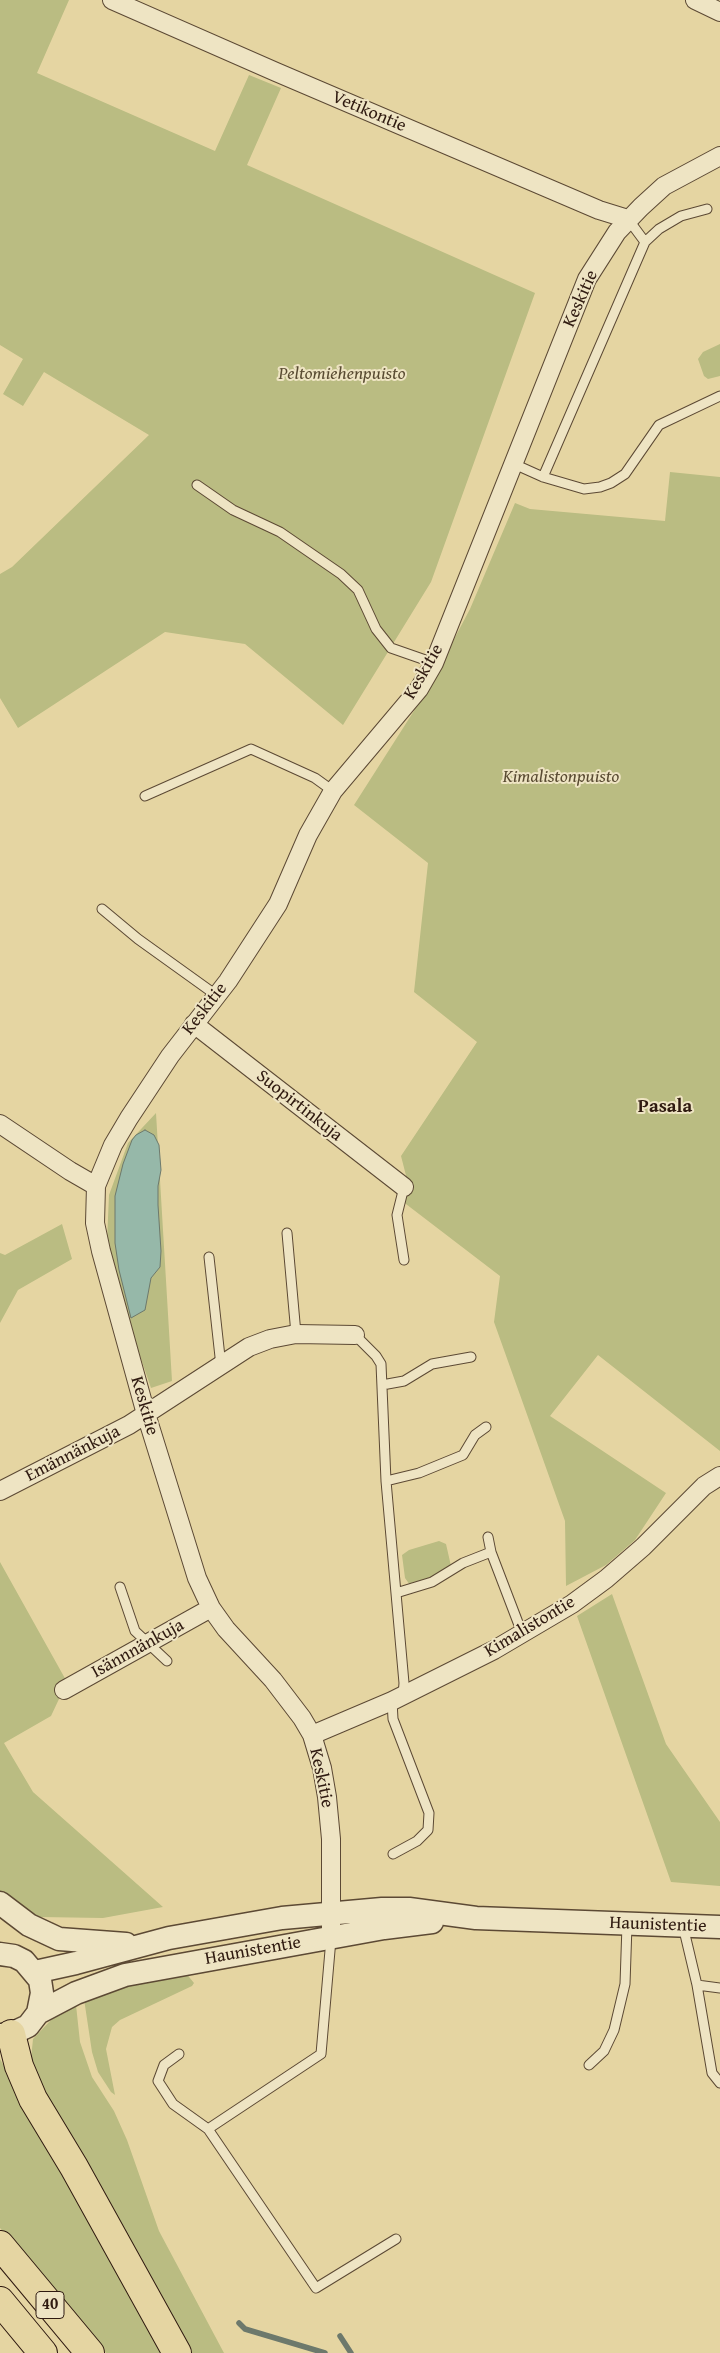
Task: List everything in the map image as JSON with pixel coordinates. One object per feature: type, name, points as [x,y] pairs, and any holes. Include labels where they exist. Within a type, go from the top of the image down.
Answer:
[{"type":"highway","points":[[6,2034],[33,2099],[74,2168],[177,2353]]},
{"type":"highway","name":"40","points":[[0,2245],[90,2353]]},
{"type":"highway","name":"40","points":[[0,2302],[43,2353]]},
{"type":"street","name":"Vetikontie","points":[[112,0],[590,206],[628,219]]},
{"type":"street","points":[[695,0],[720,12]]},
{"type":"street","name":"Keskitie","points":[[331,1938],[331,1839],[328,1797],[312,1735],[302,1718],[273,1680],[226,1629],[211,1608],[197,1578],[146,1414],[101,1251],[95,1223],[96,1186],[113,1145],[129,1118],[194,1024],[228,981],[278,904],[308,835],[332,791],[419,689],[434,662],[587,279],[628,219],[664,186],[720,156]]},
{"type":"street","name":"Suopirtinkuja","points":[[194,1024],[404,1187]]},
{"type":"street","points":[[0,1124],[70,1171],[96,1186]]},
{"type":"street","name":"Emännänkuja","points":[[0,1491],[146,1414],[249,1347],[270,1339],[296,1334],[355,1335]]},
{"type":"street","name":"Kimalistontie","points":[[312,1735],[397,1699],[522,1634],[572,1604],[606,1579],[642,1547],[704,1486],[720,1476]]},
{"type":"street","name":"Isännnänkuja","points":[[64,1690],[211,1608]]},
{"type":"street","points":[[0,1903],[44,1934],[60,1939],[142,1945]]},
{"type":"street","name":"Haunistentie","points":[[35,1972],[76,1964],[142,1945],[282,1918],[382,1909],[409,1910],[476,1918],[720,1928]]},
{"type":"street","name":"Haunistentie","points":[[6,2034],[28,2026],[38,2013],[76,1993],[125,1975],[412,1924],[476,1918]]},
{"type":"street","points":[[0,1954],[14,1956],[24,1961],[35,1972],[40,1980],[42,1993],[38,2013]]},
{"type":"lane","points":[[543,477],[645,242],[659,229],[681,216],[706,209]]},
{"type":"lane","points":[[628,219],[645,242]]},
{"type":"lane","points":[[514,464],[543,477],[584,489],[611,483],[625,474],[659,425],[720,396]]},
{"type":"lane","points":[[197,485],[233,510],[280,532],[341,574],[358,590],[376,628],[391,648],[434,662]]},
{"type":"lane","points":[[144,796],[251,749],[314,778],[332,791]]},
{"type":"lane","points":[[102,909],[138,939],[216,995]]},
{"type":"lane","points":[[404,1187],[397,1215],[404,1260]]},
{"type":"lane","points":[[287,1232],[296,1334]]},
{"type":"lane","points":[[209,1257],[221,1366]]},
{"type":"lane","points":[[355,1335],[376,1356],[381,1364],[386,1481],[404,1683],[397,1699],[392,1719],[430,1813],[428,1830],[417,1841],[393,1854]]},
{"type":"lane","points":[[382,1385],[404,1381],[432,1364],[471,1358]]},
{"type":"lane","points":[[386,1481],[419,1473],[463,1455],[475,1435],[486,1427]]},
{"type":"lane","points":[[488,1537],[491,1552],[522,1634]]},
{"type":"lane","points":[[396,1593],[437,1580],[463,1563],[491,1552]]},
{"type":"lane","points":[[120,1587],[135,1631],[167,1661]]},
{"type":"lane","points":[[589,2065],[604,2051],[614,2030],[625,1984],[627,1924]]},
{"type":"lane","points":[[683,1926],[697,1985],[712,2073],[720,2083]]},
{"type":"lane","points":[[208,2129],[321,2054],[331,1938]]},
{"type":"lane","points":[[697,1985],[720,1988]]},
{"type":"lane","points":[[179,2054],[164,2065],[158,2081],[173,2104],[208,2129],[316,2288],[396,2239]]},
{"type":"green space","name":"Peltomiehenpuisto","points":[[0,0],[69,0],[37,73],[215,151],[249,75],[281,88],[247,165],[535,293],[431,582],[343,725],[245,644],[165,632],[18,728],[0,698],[0,574],[12,567],[149,435],[44,372],[23,406],[3,394],[23,359],[0,345]]},
{"type":"green space","points":[[720,344],[720,376],[708,379],[704,376],[698,359],[703,352]]},
{"type":"green space","name":"Kimalistonpuisto","points":[[670,472],[720,477],[720,1451],[598,1355],[550,1416],[666,1493],[635,1540],[606,1565],[566,1586],[565,1521],[494,1322],[500,1276],[402,1201],[410,1191],[401,1156],[477,1042],[414,992],[428,863],[354,805],[426,692],[470,609],[515,503],[530,509],[665,521]]},
{"type":"green space","points":[[156,1113],[172,1381],[151,1388],[128,1321],[107,1241],[109,1195],[128,1143]]},
{"type":"green space","points":[[62,1224],[72,1259],[18,1290],[0,1323],[0,1253],[5,1255]]},
{"type":"green space","points":[[439,1541],[446,1544],[451,1566],[437,1577],[410,1585],[405,1578],[402,1555],[409,1550]]},
{"type":"green space","points":[[0,1562],[67,1682],[51,1716],[4,1743],[33,1792],[163,1907],[103,1918],[39,1917],[19,1909],[0,1894]]},
{"type":"green space","points":[[612,1594],[666,1744],[720,1822],[720,1886],[671,1882],[577,1616]]},
{"type":"green space","points":[[185,1972],[194,1983],[192,1986],[120,2020],[112,2027],[106,2049],[115,2095],[98,2072],[92,2052],[84,1999],[102,1988]]},
{"type":"green space","points":[[76,2005],[80,2042],[92,2077],[114,2111],[127,2140],[159,2231],[224,2353],[189,2353],[38,2084],[31,2059],[33,2039],[51,2020]]},
{"type":"green space","points":[[0,2059],[164,2353],[106,2353],[0,2228]]},
{"type":"shaded area","points":[[145,1130],[154,1135],[159,1145],[161,1170],[158,1186],[160,1267],[151,1278],[145,1310],[131,1318],[119,1270],[115,1243],[115,1196],[123,1164],[132,1140],[136,1135]]},
{"type":"waterway","points":[[239,2323],[245,2329],[325,2353]]},
{"type":"waterway","points":[[340,2336],[351,2353]]},
{"type":"district","name":"Pasala","points":[[665,1107]]}]
